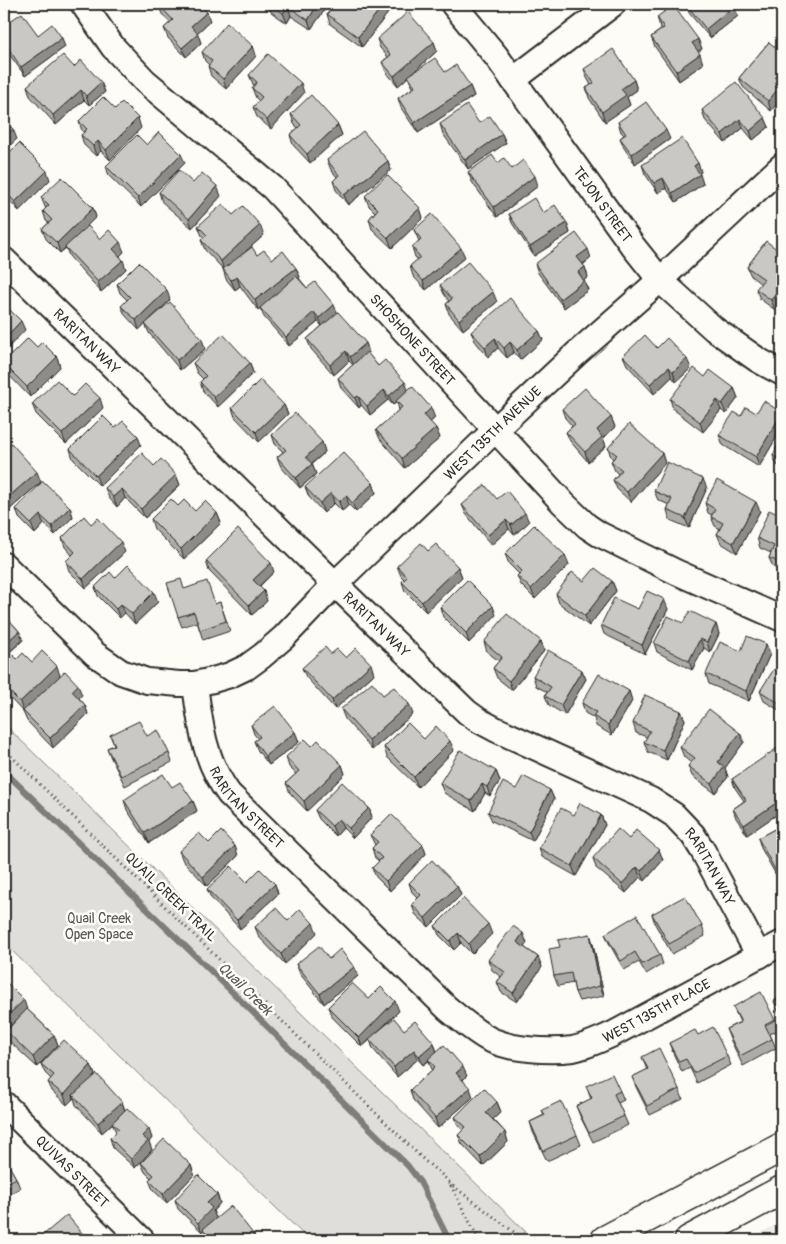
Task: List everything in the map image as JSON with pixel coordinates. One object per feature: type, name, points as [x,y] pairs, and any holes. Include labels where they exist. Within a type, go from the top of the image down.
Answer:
[{"type":"main road","points":[[605,1240],[782,1147]]},
{"type":"main road","points":[[689,1240],[782,1190]]},
{"type":"street","name":"SHOSHONE STREET","points":[[83,4],[113,47],[127,63],[273,188],[563,503],[587,526],[599,534],[676,572],[782,619]]},
{"type":"street","name":"TEJON STREET","points":[[453,4],[496,56],[632,245],[660,280],[714,329],[758,360],[782,373]]},
{"type":"street","points":[[513,80],[613,4]]},
{"type":"street","name":"WEST 135TH AVENUE","points":[[195,684],[230,675],[247,667],[284,637],[335,584],[496,429],[782,166]]},
{"type":"street","name":"RARITAN WAY","points":[[4,260],[467,712],[495,729],[650,800],[674,815],[703,851],[758,956]]},
{"type":"street","points":[[4,565],[95,654],[122,672],[147,681],[195,684]]},
{"type":"street","name":"RARITAN STREET","points":[[195,684],[200,725],[211,762],[229,794],[447,1008],[488,1039],[503,1045],[523,1049]]},
{"type":"street","name":"WEST 135TH PLACE","points":[[523,1049],[558,1050],[592,1044],[782,943]]},
{"type":"street","name":"QUIVAS STREET","points":[[4,1104],[142,1240]]},
{"type":"path","name":"QUAIL CREEK TRAIL","points":[[4,749],[424,1161],[449,1182],[479,1240]]},
{"type":"path","points":[[449,1182],[522,1238]]},
{"type":"shaded area","points":[[782,1221],[782,1240],[748,1240]]},
{"type":"green space","name":"Quail Creek Open Space","points":[[4,724],[526,1232],[511,1240],[309,1240],[4,943]]},
{"type":"building","points":[[158,4],[200,4],[207,12],[191,26],[198,34],[182,48],[164,28],[173,20]]},
{"type":"building","points":[[270,4],[318,4],[308,20],[288,6],[283,13]]},
{"type":"building","points":[[335,4],[384,4],[358,37],[327,14]]},
{"type":"building","points":[[686,4],[732,4],[734,6],[706,29]]},
{"type":"building","points":[[673,5],[698,39],[692,43],[700,54],[676,71],[651,37],[664,28],[657,17]]},
{"type":"building","points":[[408,12],[434,42],[394,76],[382,62],[391,55],[377,39]]},
{"type":"building","points":[[22,13],[38,35],[52,24],[62,38],[21,67],[4,42],[4,25]]},
{"type":"building","points":[[227,23],[253,46],[223,79],[208,66],[212,61],[202,52]]},
{"type":"building","points":[[769,42],[782,53],[782,84],[768,101],[739,78]]},
{"type":"building","points":[[613,49],[634,80],[621,89],[626,95],[602,112],[586,88],[594,83],[584,69]]},
{"type":"building","points":[[268,54],[301,83],[267,120],[253,107],[262,97],[252,88],[257,82],[249,75]]},
{"type":"building","points":[[63,55],[74,67],[81,60],[101,82],[86,96],[81,90],[53,115],[27,86]]},
{"type":"building","points":[[435,58],[445,72],[456,65],[470,86],[414,123],[398,98],[415,87],[408,76]]},
{"type":"building","points":[[736,82],[765,118],[750,131],[740,119],[722,134],[702,110]]},
{"type":"building","points":[[311,95],[338,125],[307,154],[290,135],[301,125],[291,114]]},
{"type":"building","points":[[103,97],[115,109],[122,102],[138,118],[106,150],[98,141],[93,146],[81,135],[87,129],[79,121]]},
{"type":"building","points":[[646,102],[666,130],[632,154],[620,138],[626,134],[618,122]]},
{"type":"building","points":[[467,105],[479,123],[490,116],[502,134],[465,160],[440,124]]},
{"type":"building","points":[[4,120],[13,129],[4,138]]},
{"type":"building","points":[[363,131],[388,161],[344,195],[333,181],[339,175],[327,160]]},
{"type":"building","points":[[159,132],[181,154],[138,198],[106,166],[137,135],[147,145]]},
{"type":"building","points":[[682,138],[698,163],[694,166],[700,174],[672,193],[663,178],[654,183],[642,165]]},
{"type":"building","points":[[19,143],[47,171],[15,202],[4,190],[4,185],[10,179],[4,172],[4,158]]},
{"type":"building","points":[[492,155],[498,163],[504,158],[512,169],[523,160],[535,176],[494,207],[468,172]]},
{"type":"building","points":[[179,170],[193,183],[202,173],[217,186],[189,219],[159,192]]},
{"type":"building","points":[[387,175],[420,208],[388,238],[369,219],[378,209],[365,196]]},
{"type":"building","points":[[62,177],[93,208],[57,243],[42,229],[52,220],[43,211],[49,205],[41,197]]},
{"type":"building","points":[[534,198],[543,213],[555,205],[567,223],[530,247],[509,214]]},
{"type":"building","points":[[223,204],[233,215],[243,206],[260,225],[221,261],[201,240],[207,235],[198,226]]},
{"type":"building","points":[[432,214],[461,248],[423,281],[410,266],[420,257],[412,247],[421,239],[414,230]]},
{"type":"building","points":[[88,226],[100,239],[109,230],[120,242],[113,249],[123,260],[98,282],[65,247]]},
{"type":"building","points":[[576,233],[588,249],[577,257],[585,267],[578,272],[584,281],[560,299],[535,264]]},
{"type":"building","points":[[766,241],[782,253],[782,286],[771,300],[756,289],[764,279],[747,267]]},
{"type":"building","points":[[252,247],[257,255],[264,250],[272,259],[283,251],[296,268],[255,300],[237,277],[231,280],[223,269]]},
{"type":"building","points":[[139,262],[167,290],[136,320],[121,306],[130,297],[117,284]]},
{"type":"building","points":[[468,262],[493,292],[459,320],[446,304],[452,299],[440,285]]},
{"type":"building","points":[[296,276],[307,288],[315,282],[334,305],[319,318],[314,312],[286,337],[260,308]]},
{"type":"building","points":[[510,298],[539,331],[517,350],[510,342],[504,348],[495,338],[485,347],[471,332]]},
{"type":"building","points":[[170,302],[202,339],[177,360],[145,324]]},
{"type":"building","points":[[7,307],[21,321],[4,339],[4,310]]},
{"type":"building","points":[[338,312],[366,343],[350,357],[346,351],[330,365],[307,339]]},
{"type":"building","points":[[223,334],[250,363],[214,397],[200,382],[206,376],[193,363]]},
{"type":"building","points":[[645,335],[657,348],[667,338],[687,359],[673,372],[669,367],[650,384],[623,356]]},
{"type":"building","points":[[28,338],[37,347],[42,342],[57,357],[27,387],[4,362]]},
{"type":"building","points":[[367,352],[378,366],[385,360],[405,382],[389,396],[384,390],[367,406],[358,396],[355,398],[338,378]]},
{"type":"building","points":[[694,368],[705,377],[710,370],[734,388],[722,404],[717,400],[700,422],[670,399]]},
{"type":"building","points":[[57,380],[73,396],[85,384],[100,398],[62,434],[32,404]]},
{"type":"building","points":[[260,380],[284,405],[256,432],[232,408]]},
{"type":"building","points":[[412,386],[431,408],[424,415],[436,428],[402,458],[376,430],[402,407],[396,401]]},
{"type":"building","points":[[585,388],[611,417],[597,430],[602,437],[585,452],[566,432],[575,424],[562,409]]},
{"type":"building","points":[[764,401],[782,413],[756,457],[719,435],[734,412],[741,416],[746,407],[756,413]]},
{"type":"building","points":[[295,413],[322,442],[306,457],[312,464],[296,478],[277,457],[286,450],[272,435]]},
{"type":"building","points":[[103,416],[115,428],[123,421],[138,436],[96,476],[70,449]]},
{"type":"building","points":[[629,424],[662,453],[627,492],[613,480],[622,470],[611,461],[617,455],[608,448]]},
{"type":"building","points":[[782,435],[782,460],[773,456]]},
{"type":"building","points":[[11,443],[37,472],[4,501],[4,449]]},
{"type":"building","points":[[343,452],[373,483],[352,503],[346,495],[339,502],[331,493],[320,503],[305,487]]},
{"type":"building","points":[[142,453],[154,466],[161,459],[176,475],[141,509],[122,489],[113,497],[105,488]]},
{"type":"building","points":[[667,462],[703,479],[685,518],[667,510],[672,499],[654,491]]},
{"type":"building","points":[[717,480],[756,502],[733,543],[717,534],[723,523],[711,517],[715,509],[705,503]]},
{"type":"building","points":[[43,481],[70,507],[52,526],[40,515],[31,524],[16,509]]},
{"type":"building","points":[[485,485],[497,499],[507,491],[525,513],[511,525],[506,520],[488,535],[462,505]]},
{"type":"building","points":[[171,499],[178,506],[184,500],[195,511],[205,501],[217,513],[181,549],[151,519]]},
{"type":"building","points":[[769,510],[782,516],[782,563],[769,558],[774,546],[757,538]]},
{"type":"building","points":[[84,516],[91,524],[98,518],[121,542],[83,579],[66,561],[75,552],[62,538]]},
{"type":"building","points":[[534,525],[565,555],[531,589],[517,576],[522,571],[505,554]]},
{"type":"building","points":[[238,529],[271,563],[253,580],[264,591],[249,605],[206,561]]},
{"type":"building","points":[[421,543],[428,551],[436,544],[458,567],[422,602],[402,582],[407,577],[397,566]]},
{"type":"building","points":[[128,565],[154,592],[132,614],[121,604],[116,609],[95,587],[110,572],[115,578]]},
{"type":"building","points":[[595,568],[612,581],[585,616],[556,594],[572,572],[584,581]]},
{"type":"building","points":[[181,579],[184,589],[207,581],[215,604],[220,602],[226,621],[200,630],[194,612],[178,617],[167,583]]},
{"type":"building","points":[[467,580],[493,606],[466,633],[440,607]]},
{"type":"building","points":[[647,591],[664,599],[642,645],[601,625],[614,598],[638,609]]},
{"type":"building","points":[[690,611],[716,624],[707,642],[700,639],[689,661],[654,643],[668,616],[683,623]]},
{"type":"building","points":[[4,614],[19,631],[5,644],[4,642]]},
{"type":"building","points":[[507,614],[541,641],[509,681],[493,668],[502,657],[484,642]]},
{"type":"building","points":[[747,636],[766,644],[746,691],[706,674],[720,642],[741,651]]},
{"type":"building","points":[[325,647],[331,654],[337,649],[346,658],[356,648],[371,664],[332,700],[302,668]]},
{"type":"building","points":[[548,650],[582,670],[561,705],[545,696],[551,687],[533,676]]},
{"type":"building","points":[[42,651],[57,666],[20,702],[4,686],[4,657],[10,652],[17,659],[23,653],[32,662]]},
{"type":"building","points":[[774,669],[782,674],[782,705],[760,691]]},
{"type":"building","points":[[65,671],[78,685],[72,691],[85,705],[50,738],[23,711]]},
{"type":"building","points":[[599,674],[629,691],[608,725],[593,716],[596,712],[582,703]]},
{"type":"building","points":[[372,682],[383,695],[394,687],[409,704],[369,740],[341,709]]},
{"type":"building","points":[[645,695],[681,711],[663,750],[644,742],[650,731],[633,723]]},
{"type":"building","points":[[275,706],[295,732],[265,756],[254,741],[260,737],[251,725]]},
{"type":"building","points":[[709,709],[740,733],[718,762],[724,767],[712,784],[688,766],[695,758],[680,747]]},
{"type":"building","points":[[139,721],[147,736],[158,730],[169,753],[121,776],[107,748],[115,745],[110,735]]},
{"type":"building","points":[[408,723],[424,739],[436,726],[450,741],[414,777],[384,747]]},
{"type":"building","points":[[305,739],[312,746],[318,740],[342,765],[304,801],[286,783],[299,771],[286,757]]},
{"type":"building","points":[[779,747],[782,753],[782,762],[778,765],[782,772],[782,799],[744,825],[733,809],[746,800],[732,779]]},
{"type":"building","points":[[460,750],[496,771],[487,787],[482,784],[471,801],[440,783]]},
{"type":"building","points":[[163,774],[172,787],[180,782],[193,801],[145,833],[124,800]]},
{"type":"building","points":[[523,776],[550,790],[529,832],[488,812],[503,782],[516,789]]},
{"type":"building","points":[[342,782],[369,808],[349,828],[339,819],[332,826],[315,810]]},
{"type":"building","points":[[580,803],[601,815],[572,866],[539,848],[561,808],[574,815]]},
{"type":"building","points":[[391,814],[423,845],[386,881],[372,868],[382,858],[372,848],[378,842],[370,835]]},
{"type":"building","points":[[782,825],[782,878],[780,879],[758,838]]},
{"type":"building","points":[[618,829],[629,839],[636,830],[659,850],[641,871],[637,867],[622,884],[593,858]]},
{"type":"building","points":[[221,831],[235,846],[203,877],[179,851],[199,833],[209,843]]},
{"type":"building","points":[[432,860],[457,886],[425,918],[412,904],[421,895],[409,883]]},
{"type":"building","points":[[231,866],[247,882],[260,869],[275,884],[237,920],[207,889]]},
{"type":"building","points":[[685,896],[702,926],[669,944],[652,914]]},
{"type":"building","points":[[463,898],[488,924],[469,944],[458,933],[450,941],[435,926]]},
{"type":"building","points":[[276,908],[288,921],[300,909],[313,923],[281,954],[255,927]]},
{"type":"building","points":[[637,915],[660,955],[642,964],[635,952],[621,961],[605,934]]},
{"type":"building","points":[[513,926],[523,933],[517,942],[538,957],[513,993],[497,982],[505,972],[488,960]]},
{"type":"building","points":[[590,934],[600,986],[575,992],[571,973],[554,976],[549,949],[560,947],[558,940]]},
{"type":"building","points":[[319,946],[329,959],[340,949],[354,967],[320,994],[296,964]]},
{"type":"building","points":[[4,980],[24,1000],[4,1019]]},
{"type":"building","points":[[352,983],[369,999],[381,987],[395,1001],[359,1038],[328,1007]]},
{"type":"building","points":[[761,992],[775,1020],[765,1025],[772,1039],[740,1056],[726,1029],[741,1022],[733,1007]]},
{"type":"building","points":[[782,997],[782,1019],[774,1001]]},
{"type":"building","points":[[27,1009],[54,1035],[33,1057],[6,1031]]},
{"type":"building","points":[[394,1018],[404,1030],[415,1021],[434,1043],[419,1056],[414,1050],[394,1067],[369,1039]]},
{"type":"building","points":[[713,1027],[727,1056],[694,1073],[686,1059],[679,1062],[669,1043],[695,1030],[698,1035]]},
{"type":"building","points":[[64,1040],[91,1065],[64,1095],[48,1082],[54,1075],[41,1064]]},
{"type":"building","points":[[444,1045],[463,1067],[456,1073],[470,1088],[435,1118],[410,1090],[435,1067],[428,1059]]},
{"type":"building","points":[[659,1048],[679,1089],[647,1106],[632,1077],[648,1069],[642,1057]]},
{"type":"building","points":[[97,1074],[122,1102],[98,1123],[73,1095]]},
{"type":"building","points":[[612,1074],[620,1091],[614,1094],[624,1116],[589,1133],[576,1106],[592,1098],[586,1086]]},
{"type":"building","points":[[484,1088],[497,1102],[486,1113],[505,1132],[480,1157],[458,1135],[466,1127],[455,1117]]},
{"type":"building","points":[[561,1101],[577,1135],[543,1151],[530,1122],[545,1115],[542,1110]]},
{"type":"building","points":[[127,1108],[149,1129],[142,1136],[148,1141],[131,1159],[110,1138],[119,1129],[112,1123]]},
{"type":"building","points":[[164,1139],[191,1165],[163,1194],[149,1180],[154,1175],[141,1163]]},
{"type":"building","points":[[4,1157],[16,1178],[4,1185]]},
{"type":"building","points":[[198,1175],[217,1194],[207,1203],[212,1208],[198,1223],[175,1200]]},
{"type":"building","points":[[231,1206],[254,1235],[247,1240],[212,1240],[203,1229]]},
{"type":"building","points":[[67,1215],[82,1233],[76,1240],[46,1240],[42,1236]]},
{"type":"waterway","name":"Quail Creek","points":[[4,771],[214,974],[408,1166],[420,1182],[449,1240]]}]
